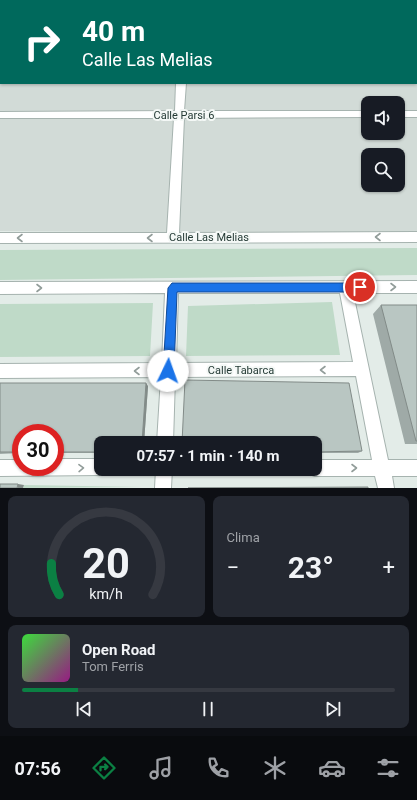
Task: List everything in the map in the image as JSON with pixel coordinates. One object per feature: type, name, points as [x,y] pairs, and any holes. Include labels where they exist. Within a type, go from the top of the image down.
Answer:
[{"type":"street","points":[[173,238],[181,84]]},
{"type":"street","name":"Calle Parsi 6","points":[[0,115],[361,114]]},
{"type":"street","points":[[405,114],[417,114]]},
{"type":"street","name":"Calle Las Melias","points":[[0,238],[417,237]]},
{"type":"street","points":[[0,288],[417,287]]},
{"type":"street","points":[[165,436],[172,288]]},
{"type":"street","points":[[346,288],[386,488]]},
{"type":"street","name":"Calle Tabarca","points":[[0,371],[362,370]]},
{"type":"street","points":[[0,468],[94,467]]},
{"type":"street","points":[[322,468],[417,468]]},
{"type":"street","points":[[163,488],[164,476]]},
{"type":"shaded area","points":[[0,84],[417,84],[417,234],[0,231]]},
{"type":"green space","points":[[417,248],[417,275],[0,280],[0,250]]},
{"type":"green space","points":[[332,302],[340,355],[186,356],[188,306]]},
{"type":"green space","points":[[153,303],[150,356],[0,357],[0,304]]},
{"type":"green space","points":[[24,485],[142,487],[23,488]]},
{"type":"building","points":[[381,305],[417,305],[417,441],[416,441]]},
{"type":"building","points":[[185,380],[349,383],[362,451],[322,452],[322,436],[182,436]]},
{"type":"building","points":[[0,383],[146,383],[142,436],[94,436],[94,452],[64,452],[64,424],[12,424],[12,452],[0,452]]},
{"type":"building","points":[[0,484],[18,484],[17,488],[0,488]]},
{"type":"building","points":[[368,487],[368,488],[188,488]]},
{"type":"route","points":[[168,371],[172,288],[360,287]]}]
